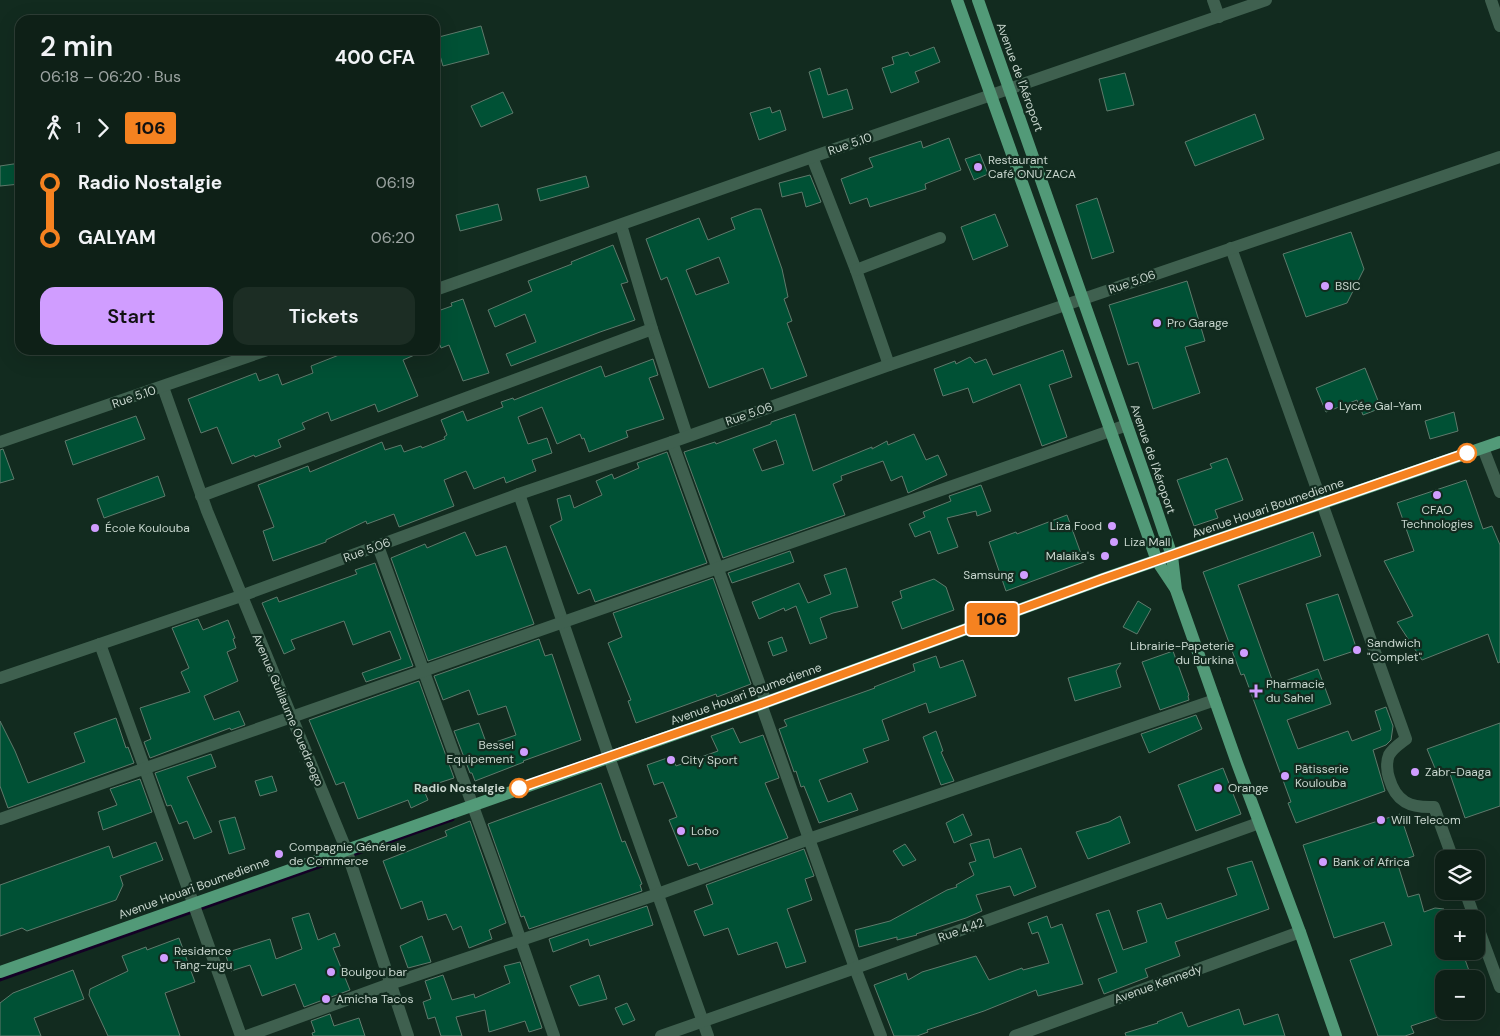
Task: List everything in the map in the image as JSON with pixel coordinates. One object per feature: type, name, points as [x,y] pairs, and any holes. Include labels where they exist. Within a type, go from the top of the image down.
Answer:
[{"type":"main road","points":[[957,0],[1157,562],[1176,590],[1236,762],[1300,932],[1336,1036]]},
{"type":"main road","name":"Avenue de l'Aéroport","points":[[978,0],[1172,556],[1176,590]]},
{"type":"main road","name":"Avenue Houari Boumedienne","points":[[0,972],[763,703],[1103,579],[1157,562],[1500,442]]},
{"type":"street","points":[[1213,0],[1219,17]]},
{"type":"street","name":"Rue 5.10","points":[[440,288],[1266,0]]},
{"type":"street","points":[[1491,0],[1500,26]]},
{"type":"street","points":[[812,157],[856,270],[889,365]]},
{"type":"street","name":"Rue 5.06","points":[[0,678],[241,596],[519,494],[1064,304],[1500,157]]},
{"type":"street","points":[[621,224],[652,329],[687,436]]},
{"type":"street","points":[[856,270],[940,238]]},
{"type":"street","points":[[1231,248],[1406,739],[1389,755],[1387,771],[1392,789],[1399,799],[1410,804],[1420,808],[1434,807],[1450,850]]},
{"type":"street","points":[[201,496],[652,329]]},
{"type":"street","name":"Rue 5.10","points":[[0,442],[253,355]]},
{"type":"street","name":"Avenue Guillaume Ouedraogo","points":[[163,387],[201,496],[346,849],[408,1036]]},
{"type":"street","points":[[0,819],[1127,425]]},
{"type":"street","points":[[672,442],[718,568],[809,839],[881,1036]]},
{"type":"street","points":[[1483,448],[1500,492]]},
{"type":"street","points":[[519,494],[609,757],[708,1036]]},
{"type":"street","points":[[378,546],[497,872],[554,1036]]},
{"type":"street","points":[[100,644],[242,1036]]},
{"type":"street","points":[[247,1036],[390,984],[658,894],[809,839],[1215,700]]},
{"type":"street","name":"Rue 4.42","points":[[661,1036],[1259,823]]},
{"type":"street","name":"Avenue Kennedy","points":[[1015,1036],[1300,932]]},
{"type":"street","points":[[1485,941],[1497,968],[1500,987]]},
{"type":"building","points":[[481,26],[489,54],[443,66],[440,56],[440,37]]},
{"type":"building","points":[[934,47],[940,62],[915,72],[919,82],[891,93],[882,68],[894,64],[892,57],[908,52],[910,56]]},
{"type":"building","points":[[820,68],[828,95],[847,89],[853,109],[823,118],[809,72]]},
{"type":"building","points":[[1125,73],[1134,105],[1107,111],[1099,79]]},
{"type":"building","points":[[503,92],[513,113],[481,127],[471,106]]},
{"type":"building","points":[[770,107],[772,113],[780,110],[786,130],[759,140],[750,113]]},
{"type":"building","points":[[1255,114],[1264,139],[1195,166],[1185,142]]},
{"type":"building","points":[[949,138],[961,170],[925,184],[926,189],[870,207],[867,198],[850,204],[841,179],[873,167],[869,158],[921,141],[923,148]]},
{"type":"building","points":[[980,154],[988,174],[974,180],[965,159]]},
{"type":"building","points":[[15,164],[15,184],[0,186],[0,166]]},
{"type":"building","points":[[810,175],[821,202],[806,207],[802,192],[782,197],[779,183]]},
{"type":"building","points":[[586,176],[589,187],[540,201],[537,189]]},
{"type":"building","points":[[1097,198],[1114,252],[1092,259],[1076,205]]},
{"type":"building","points":[[498,204],[502,220],[460,231],[456,215]]},
{"type":"building","points":[[755,209],[761,209],[782,269],[788,297],[784,299],[792,321],[787,323],[807,376],[771,389],[763,368],[709,388],[667,277],[661,280],[646,239],[699,218],[708,240],[735,229],[731,218]],"holes":[[[719,257],[729,283],[696,295],[686,270]]]},
{"type":"building","points":[[995,214],[1008,246],[973,260],[961,227]]},
{"type":"building","name":"BSIC","points":[[1351,232],[1364,269],[1347,303],[1306,317],[1283,254]]},
{"type":"building","points":[[613,245],[628,282],[621,284],[635,320],[511,366],[506,354],[536,342],[525,314],[495,327],[488,310],[532,291],[528,281],[572,264],[571,262]]},
{"type":"building","name":"Pro Garage","points":[[1187,281],[1205,341],[1185,347],[1200,393],[1153,409],[1138,362],[1128,365],[1109,305]]},
{"type":"building","points":[[463,299],[489,373],[463,381],[449,345],[441,348],[440,310],[452,306],[451,303]]},
{"type":"building","points":[[1063,350],[1072,377],[1049,385],[1067,437],[1042,446],[1020,384],[973,403],[968,388],[943,396],[934,369],[955,361],[956,364],[970,357],[975,363],[986,359],[993,375]]},
{"type":"building","points":[[339,355],[414,355],[403,360],[418,396],[378,412],[375,404],[331,421],[328,412],[302,423],[305,429],[278,440],[281,447],[232,464],[217,427],[201,433],[188,399],[256,373],[259,381],[278,374],[282,385],[313,373],[311,366]]},
{"type":"building","points":[[653,359],[658,375],[649,378],[664,419],[626,431],[628,437],[589,452],[584,438],[582,439],[580,434],[557,444],[542,407],[518,417],[528,444],[547,438],[552,453],[532,460],[536,471],[506,483],[504,477],[474,489],[466,471],[444,480],[454,506],[399,527],[394,514],[367,524],[366,521],[326,540],[326,542],[273,561],[263,531],[274,527],[258,485],[308,466],[310,472],[382,442],[385,450],[401,445],[404,452],[421,446],[422,448],[445,439],[444,437],[447,435],[441,420],[463,411],[467,421],[503,407],[501,402],[513,398],[514,400],[601,366],[605,377]]},
{"type":"building","points":[[1365,368],[1381,408],[1363,415],[1357,400],[1326,412],[1316,388]]},
{"type":"building","points":[[1454,412],[1458,431],[1430,439],[1425,421]]},
{"type":"building","points":[[795,414],[813,471],[872,447],[872,449],[887,441],[888,445],[914,434],[926,460],[938,455],[947,475],[908,493],[902,476],[891,481],[883,461],[841,476],[842,480],[833,484],[845,515],[723,558],[684,452],[715,442],[716,444],[771,424],[771,422]],"holes":[[[776,440],[784,464],[762,471],[753,449]]]},
{"type":"building","points":[[136,416],[145,439],[73,465],[65,441]]},
{"type":"building","points":[[3,449],[14,479],[0,483],[0,450]]},
{"type":"building","points":[[667,452],[707,563],[595,602],[590,589],[578,594],[550,526],[562,520],[557,499],[570,495],[574,508],[602,495],[596,481],[612,474],[614,479],[639,468],[637,463]]},
{"type":"building","points":[[1227,458],[1243,500],[1215,510],[1218,518],[1194,526],[1177,480],[1212,468],[1210,464]]},
{"type":"building","points":[[158,476],[165,496],[104,518],[97,499]]},
{"type":"building","points":[[1466,480],[1483,529],[1492,526],[1500,545],[1500,662],[1498,663],[1488,634],[1422,660],[1397,622],[1413,616],[1384,561],[1414,551],[1397,503]]},
{"type":"building","points":[[981,485],[991,511],[977,516],[976,511],[947,518],[958,547],[938,554],[930,531],[915,537],[909,524],[925,517],[923,512],[951,501],[949,496]]},
{"type":"building","points":[[1067,515],[1084,562],[1006,591],[989,542],[1016,532],[1017,534]]},
{"type":"building","points":[[465,532],[476,556],[506,546],[534,624],[428,661],[391,558],[425,544],[427,548]]},
{"type":"building","points":[[1313,532],[1321,556],[1238,585],[1274,685],[1318,669],[1331,704],[1287,720],[1298,749],[1348,731],[1352,741],[1381,730],[1375,711],[1386,707],[1393,726],[1391,740],[1386,745],[1373,750],[1385,791],[1296,823],[1288,803],[1291,802],[1244,674],[1241,675],[1203,572]]},
{"type":"building","points":[[790,551],[794,562],[732,583],[728,573]]},
{"type":"building","points":[[375,563],[413,666],[366,682],[362,673],[401,659],[390,631],[353,645],[344,621],[291,640],[295,649],[284,654],[262,603],[277,597],[279,602],[357,574],[355,570]]},
{"type":"building","points":[[846,568],[858,607],[820,618],[827,638],[810,644],[796,606],[785,611],[784,608],[759,619],[752,602],[799,583],[808,603],[831,594],[824,575]]},
{"type":"building","points":[[713,578],[751,684],[717,697],[716,694],[636,723],[628,701],[631,700],[608,643],[622,637],[613,613]]},
{"type":"building","points":[[934,579],[946,587],[954,610],[902,629],[892,602],[902,598],[900,591]]},
{"type":"building","points":[[1338,594],[1357,650],[1324,661],[1306,604]]},
{"type":"building","points":[[1138,601],[1151,609],[1137,634],[1123,627]]},
{"type":"building","points":[[198,619],[203,630],[228,620],[235,638],[233,639],[236,648],[227,652],[238,681],[204,696],[214,720],[239,711],[245,725],[231,730],[230,728],[150,758],[144,742],[151,739],[140,708],[190,692],[181,672],[189,668],[172,628]]},
{"type":"building","points":[[782,637],[787,651],[773,656],[768,642]]},
{"type":"building","points":[[539,639],[545,656],[552,654],[581,740],[475,781],[472,773],[470,773],[454,731],[479,723],[487,745],[516,735],[506,706],[478,715],[469,690],[443,700],[434,676]]},
{"type":"building","points":[[1173,651],[1189,695],[1189,700],[1160,710],[1142,662]]},
{"type":"building","points":[[936,656],[940,668],[963,660],[976,696],[929,713],[926,703],[882,720],[889,740],[863,749],[868,762],[819,780],[828,802],[851,793],[858,810],[819,823],[804,786],[801,787],[796,771],[794,772],[779,729],[787,726],[784,720],[875,688],[915,671],[913,664]]},
{"type":"building","points":[[1121,663],[1116,671],[1121,687],[1075,701],[1068,678]]},
{"type":"building","points":[[419,681],[454,778],[423,788],[428,800],[411,808],[408,800],[358,819],[344,782],[336,785],[309,720]]},
{"type":"building","points":[[1196,715],[1202,729],[1149,753],[1141,734]]},
{"type":"building","points":[[116,718],[126,748],[128,747],[134,763],[8,808],[0,786],[0,721],[28,783],[85,762],[74,733]]},
{"type":"building","points":[[1500,723],[1500,806],[1465,818],[1450,774],[1439,778],[1427,749]]},
{"type":"building","points":[[733,728],[740,743],[763,735],[779,778],[765,783],[788,838],[700,870],[697,863],[688,866],[669,820],[677,817],[663,782],[654,785],[647,765],[673,756],[676,766],[718,751],[711,736]]},
{"type":"building","points":[[936,731],[943,751],[941,752],[954,781],[941,785],[923,737]]},
{"type":"building","points":[[211,754],[216,767],[187,777],[212,832],[194,839],[187,821],[179,824],[171,805],[167,806],[155,773]]},
{"type":"building","points":[[1223,768],[1241,814],[1196,831],[1178,785]]},
{"type":"building","points":[[272,776],[277,791],[260,796],[255,781]]},
{"type":"building","points":[[140,779],[152,812],[103,830],[98,812],[117,805],[110,789]]},
{"type":"building","points":[[601,783],[622,842],[625,841],[642,884],[640,885],[642,891],[529,929],[524,916],[521,917],[488,824]]},
{"type":"building","points":[[963,814],[972,835],[954,843],[946,823]]},
{"type":"building","points":[[1400,814],[1414,856],[1397,862],[1408,897],[1419,894],[1424,912],[1435,908],[1444,909],[1435,910],[1435,960],[1465,960],[1469,970],[1435,970],[1435,1018],[1411,1026],[1414,1033],[1405,1036],[1378,1036],[1350,960],[1392,945],[1384,922],[1334,938],[1303,845]]},
{"type":"building","points":[[1120,816],[1130,843],[1088,859],[1076,832],[1109,822]]},
{"type":"building","points":[[235,817],[245,849],[229,854],[219,821]]},
{"type":"building","points":[[470,821],[506,923],[489,930],[492,939],[469,948],[461,926],[453,930],[446,914],[428,920],[422,901],[401,909],[383,861],[447,836],[445,831]]},
{"type":"building","points":[[989,839],[994,858],[1021,848],[1036,887],[1014,896],[1010,886],[976,895],[982,911],[917,935],[897,940],[897,937],[859,947],[855,930],[890,921],[947,890],[957,887],[956,885],[974,875],[969,863],[976,861],[970,844]]},
{"type":"building","points":[[156,842],[163,860],[120,876],[123,885],[116,900],[27,931],[22,928],[0,936],[0,885],[109,846],[113,858]]},
{"type":"building","points":[[905,844],[916,860],[903,866],[893,851]]},
{"type":"building","points":[[804,849],[814,876],[805,879],[812,900],[787,909],[806,962],[786,968],[777,942],[738,955],[728,928],[704,936],[694,911],[713,904],[706,885]]},
{"type":"building","points":[[1252,861],[1269,909],[1175,942],[1180,956],[1145,969],[1148,977],[1104,994],[1098,979],[1117,972],[1096,914],[1109,910],[1123,950],[1147,942],[1137,911],[1161,903],[1167,919],[1237,895],[1227,868]]},
{"type":"building","points":[[647,906],[653,925],[590,946],[588,939],[553,952],[549,939]]},
{"type":"building","points":[[309,913],[318,940],[335,933],[340,946],[333,948],[350,990],[304,1007],[295,984],[262,996],[250,965],[231,971],[225,953],[270,939],[276,959],[302,949],[292,918]]},
{"type":"building","points":[[1047,916],[1051,928],[1062,924],[1083,984],[1038,996],[1036,990],[984,1011],[927,1030],[928,1032],[917,1036],[894,1036],[874,985],[906,973],[908,980],[922,972],[976,956],[989,980],[1022,968],[1023,970],[1049,963],[1038,932],[1032,934],[1028,923]]},
{"type":"building","points":[[422,936],[431,962],[408,968],[400,946]]},
{"type":"building","points":[[179,938],[195,982],[165,993],[180,1036],[108,1036],[89,995],[90,989],[128,971],[122,956],[146,947],[147,950]]},
{"type":"building","points":[[520,962],[542,1028],[529,1032],[525,1021],[489,1032],[485,1010],[456,1017],[462,1036],[441,1036],[435,1017],[428,1019],[423,1002],[431,999],[425,981],[443,975],[452,1000],[474,994],[475,998],[510,983],[504,966]]},
{"type":"building","points":[[73,970],[84,999],[34,1018],[41,1036],[0,1036],[0,1003],[13,993]]},
{"type":"building","points":[[599,975],[607,999],[579,1006],[570,986]]},
{"type":"building","points":[[627,1003],[635,1020],[623,1025],[615,1008]]},
{"type":"building","points":[[1239,1009],[1244,1025],[1278,1014],[1285,1036],[1126,1036],[1125,1033],[1158,1023],[1182,1012],[1188,1027]]},
{"type":"building","points":[[330,1014],[334,1026],[359,1018],[365,1036],[313,1036],[312,1033],[315,1032],[311,1021]]},
{"type":"waterway","points":[[0,979],[452,819]]},
{"type":"bus line","name":"106","points":[[519,788],[761,704],[1103,579],[1157,562],[1467,453]]},
{"type":"place","name":"Restaurant Café ONU ZACA","points":[[978,167]]},
{"type":"place","name":"BSIC","points":[[1325,286]]},
{"type":"place","name":"Pro Garage","points":[[1157,323]]},
{"type":"place","name":"Lycée Gal-Yam","points":[[1329,406]]},
{"type":"place","name":"CFAO Technologies","points":[[1437,495]]},
{"type":"place","name":"Liza Food","points":[[1112,526]]},
{"type":"place","name":"École Koulouba","points":[[95,528]]},
{"type":"place","name":"Liza Mall","points":[[1114,542]]},
{"type":"place","name":"Malaika's","points":[[1105,556]]},
{"type":"place","name":"Samsung","points":[[1024,575]]},
{"type":"place","name":"Sandwich \"Complet\"","points":[[1357,650]]},
{"type":"place","name":"Librairie-Papeterie du Burkina","points":[[1244,653]]},
{"type":"place","name":"Pharmacie du Sahel","points":[[1256,691]]},
{"type":"place","name":"Bessel Equipement","points":[[524,752]]},
{"type":"place","name":"City Sport","points":[[671,760]]},
{"type":"place","name":"Zabr-Daaga","points":[[1415,772]]},
{"type":"place","name":"Pâtisserie Koulouba","points":[[1285,776]]},
{"type":"place","name":"Radio Nostalgie","points":[[519,788]]},
{"type":"place","name":"Orange","points":[[1218,788]]},
{"type":"place","name":"Will Telecom","points":[[1381,820]]},
{"type":"place","name":"Lobo","points":[[681,831]]},
{"type":"place","name":"Compagnie Générale de Commerce","points":[[279,854]]},
{"type":"place","name":"Bank of Africa","points":[[1323,862]]},
{"type":"place","name":"Residence Tang-zugu","points":[[164,958]]},
{"type":"place","name":"Boulgou bar","points":[[331,972]]},
{"type":"place","name":"Amicha Tacos","points":[[326,999]]}]
